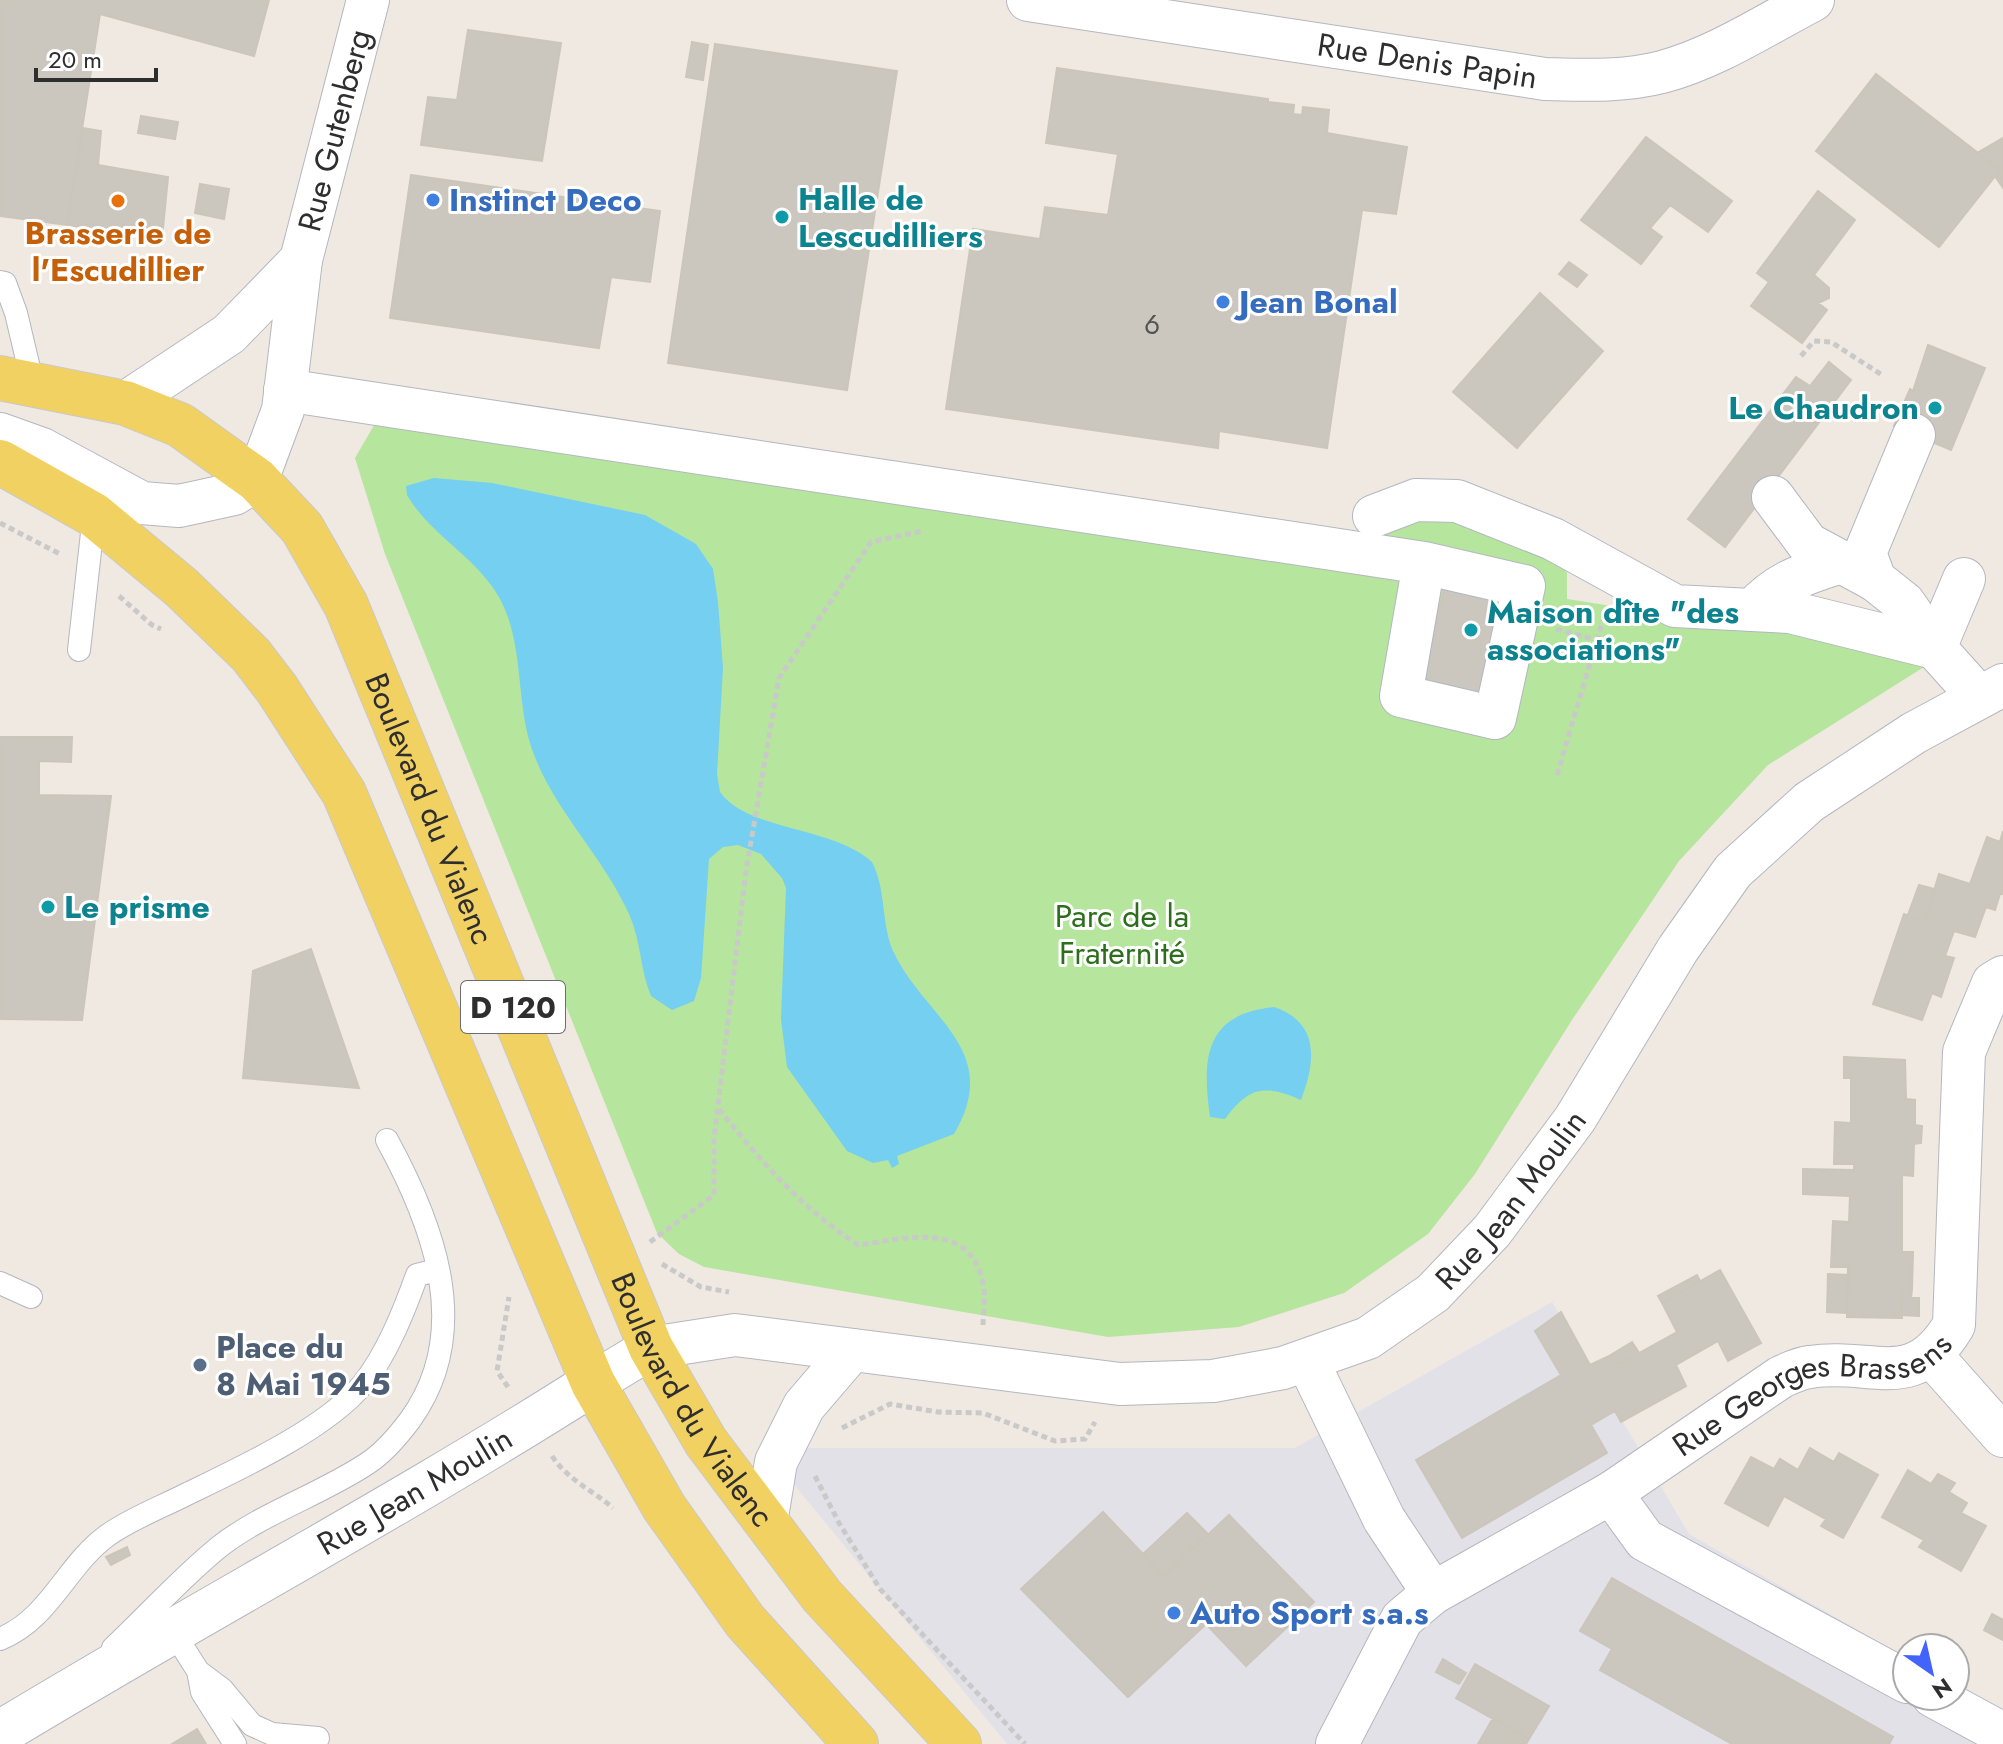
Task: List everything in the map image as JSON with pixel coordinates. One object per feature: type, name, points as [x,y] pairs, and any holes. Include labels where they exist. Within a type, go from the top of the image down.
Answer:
[{"type":"main road","name":"Boulevard du Vialenc","points":[[17,382],[125,403],[180,425],[257,480],[302,528],[346,605],[632,1251],[651,1348],[706,1442],[822,1596],[959,1744]]},
{"type":"main road","name":"D 120","points":[[0,462],[94,515],[182,588],[251,655],[344,793],[593,1383],[664,1507],[736,1608],[856,1744]]},
{"type":"street","name":"Rue Gutenberg","points":[[257,480],[283,410],[301,260],[368,0]]},
{"type":"street","name":"Rue Denis Papin","points":[[1028,0],[1545,79],[1610,80],[1663,71],[1710,53],[1813,0]]},
{"type":"street","name":"Rue Gutenberg","points":[[125,403],[229,334],[301,260]]},
{"type":"street","points":[[285,390],[1424,563]]},
{"type":"street","points":[[0,434],[42,449],[142,503],[179,506],[208,503],[234,494],[257,480]]},
{"type":"street","points":[[1858,571],[1914,435]]},
{"type":"street","points":[[1773,497],[1808,544],[1858,571],[1904,603],[1935,648],[1991,691]]},
{"type":"street","points":[[1374,516],[1416,500],[1457,501],[1553,539],[1675,606],[1790,612],[1935,648]]},
{"type":"street","points":[[1753,610],[1769,592],[1782,584],[1858,571]]},
{"type":"street","points":[[1935,648],[1964,579]]},
{"type":"street","name":"Rue Jean Moulin","points":[[0,1733],[531,1423],[651,1348],[735,1335],[1120,1384],[1213,1381],[1283,1368],[1368,1338],[1433,1293],[1492,1231],[1575,1119],[1678,949],[1733,871],[1809,802],[1914,733],[1991,691]]},
{"type":"street","name":"Rue Georges Brassens","points":[[1337,1744],[1402,1619],[1433,1593],[1611,1493],[1781,1377],[1811,1367],[1900,1369],[1941,1347],[1954,1325],[1964,1052],[1993,983],[2003,977]]},
{"type":"street","points":[[766,1523],[776,1462],[804,1406],[852,1350]]},
{"type":"street","points":[[1931,1355],[2003,1436]]},
{"type":"street","points":[[1307,1360],[1384,1519],[1433,1593]]},
{"type":"street","points":[[1611,1493],[1645,1540],[1891,1673]]},
{"type":"street","name":"Rue Georges Brassens","points":[[1320,1744],[1373,1672]]},
{"type":"street","points":[[1962,1712],[2003,1734]]},
{"type":"lane","points":[[0,282],[5,283],[16,313],[17,382]]},
{"type":"lane","points":[[79,650],[94,515]]},
{"type":"lane","points":[[63,1695],[221,1546],[369,1463],[395,1441],[428,1395],[445,1338],[437,1270],[433,1247],[412,1186],[387,1140]]},
{"type":"lane","points":[[0,1639],[44,1610],[81,1556],[110,1533],[230,1473],[328,1417],[363,1383],[403,1312],[417,1275],[437,1270]]},
{"type":"lane","points":[[0,1283],[31,1297]]},
{"type":"lane","points":[[172,1630],[198,1671],[222,1689],[252,1725],[272,1734],[318,1738]]},
{"type":"lane","points":[[198,1671],[202,1692],[235,1744]]},
{"type":"path","points":[[1801,356],[1814,341],[1831,342],[1882,375]]},
{"type":"path","points":[[0,523],[87,566],[152,625],[173,634]]},
{"type":"path","points":[[632,1251],[714,1195],[718,1108],[746,871],[779,678],[871,542]]},
{"type":"path","points":[[1557,775],[1617,574]]},
{"type":"path","points":[[718,1108],[767,1169],[827,1224],[858,1245],[937,1235],[970,1253],[983,1283],[983,1331]]},
{"type":"path","points":[[632,1251],[701,1287],[744,1294]]},
{"type":"path","points":[[504,1282],[509,1297],[497,1371],[564,1474],[591,1489],[615,1510]]},
{"type":"path","points":[[509,1297],[553,1287]]},
{"type":"path","points":[[969,1328],[994,1332]]},
{"type":"path","points":[[835,1432],[890,1404],[938,1412],[983,1413],[1055,1441],[1085,1439],[1120,1384]]},
{"type":"path","points":[[810,1466],[839,1523],[880,1589],[1025,1744]]},
{"type":"shaded area","points":[[1552,1302],[1689,1534],[1891,1649],[1891,1712],[1939,1712],[2003,1744],[1007,1744],[764,1448],[1295,1448]]},
{"type":"green space","name":"Parc de la Fraternité","points":[[380,415],[1375,569],[1384,528],[1410,512],[1547,545],[1567,573],[1567,599],[1913,653],[1932,662],[1768,765],[1679,861],[1572,1020],[1475,1174],[1428,1234],[1344,1293],[1239,1327],[1108,1337],[704,1267],[679,1254],[657,1233],[385,554],[355,458]]},
{"type":"water","points":[[434,478],[492,483],[645,515],[696,544],[713,569],[718,602],[723,668],[717,774],[720,792],[733,805],[750,814],[836,841],[872,862],[880,883],[893,951],[965,1056],[970,1079],[967,1104],[954,1134],[897,1156],[899,1164],[892,1168],[888,1160],[873,1163],[847,1151],[787,1067],[781,1019],[786,888],[782,878],[761,854],[738,845],[723,847],[709,859],[701,978],[694,1001],[672,1010],[651,996],[629,914],[542,774],[533,752],[527,733],[513,636],[500,599],[491,584],[428,522],[407,495],[406,486]]},
{"type":"water","points":[[1274,1007],[1300,1023],[1307,1034],[1311,1059],[1301,1100],[1268,1090],[1259,1091],[1242,1100],[1225,1119],[1210,1117],[1207,1076],[1213,1043],[1233,1019],[1251,1011]]},
{"type":"building","points":[[0,0],[269,0],[254,56],[100,14],[67,225],[0,216]]},
{"type":"building","points":[[468,30],[561,43],[542,161],[421,145],[428,97],[457,100]]},
{"type":"building","points":[[692,42],[708,45],[703,80],[686,77]]},
{"type":"building","name":"Halle de Lescudilliers","points":[[715,44],[897,71],[847,390],[668,363]]},
{"type":"building","points":[[1057,68],[1268,99],[1268,102],[1294,105],[1293,114],[1302,115],[1303,107],[1329,110],[1327,133],[1407,147],[1396,214],[1362,210],[1327,448],[1219,431],[1218,448],[946,409],[973,229],[1040,239],[1045,207],[1108,215],[1118,154],[1046,143]]},
{"type":"building","points":[[1876,74],[2000,170],[1939,247],[1816,151]]},
{"type":"building","points":[[141,116],[178,122],[175,139],[138,133]]},
{"type":"building","name":"Brasserie de l'Escudillier","points":[[83,128],[101,131],[98,165],[168,177],[162,238],[67,225]]},
{"type":"building","points":[[1646,137],[1732,201],[1708,232],[1670,205],[1650,228],[1662,237],[1641,264],[1581,220]]},
{"type":"building","points":[[2003,138],[2003,188],[1995,176],[2000,170],[1977,153]]},
{"type":"building","points":[[411,175],[660,211],[650,282],[611,277],[599,348],[390,318]]},
{"type":"building","points":[[200,184],[229,189],[224,219],[195,213]]},
{"type":"building","points":[[1818,191],[1855,220],[1814,275],[1829,288],[1829,298],[1818,303],[1827,310],[1802,343],[1751,306],[1769,282],[1757,273]]},
{"type":"building","points":[[1569,262],[1587,275],[1577,287],[1559,274]]},
{"type":"building","points":[[1540,293],[1603,351],[1517,448],[1453,392]]},
{"type":"building","name":"Le Chaudron","points":[[1928,345],[1985,368],[1951,450],[1894,426],[1910,389],[1913,391]]},
{"type":"building","points":[[1829,362],[1851,380],[1725,547],[1688,519],[1796,377],[1810,386]]},
{"type":"building","name":"Maison dîte \"des associations\"","points":[[1446,579],[1514,598],[1485,698],[1422,686]]},
{"type":"building","name":"Le prisme","points":[[0,737],[72,737],[71,762],[39,761],[39,795],[111,796],[82,1020],[0,1019]]},
{"type":"building","points":[[2003,831],[2003,894],[2000,894],[1995,910],[1986,907],[1975,937],[1954,931],[1945,956],[1954,958],[1941,997],[1932,993],[1922,1020],[1873,1004],[1904,914],[1925,921],[1939,874],[1970,884],[1987,837],[2000,842]]},
{"type":"building","points":[[1919,885],[1934,889],[1925,921],[1908,915]]},
{"type":"building","points":[[311,949],[359,1088],[243,1078],[253,971]]},
{"type":"building","points":[[1844,1057],[1905,1060],[1906,1099],[1915,1100],[1915,1125],[1922,1126],[1921,1143],[1914,1144],[1913,1176],[1902,1175],[1902,1252],[1913,1252],[1912,1289],[1901,1289],[1902,1318],[1847,1317],[1848,1267],[1831,1267],[1833,1221],[1849,1222],[1850,1196],[1803,1194],[1803,1169],[1854,1170],[1854,1164],[1834,1164],[1835,1122],[1851,1123],[1851,1078],[1844,1078]]},
{"type":"building","points":[[1720,1270],[1761,1343],[1728,1361],[1718,1341],[1676,1365],[1686,1386],[1621,1422],[1615,1411],[1591,1425],[1607,1453],[1462,1538],[1416,1460],[1561,1375],[1535,1331],[1561,1312],[1590,1365],[1609,1356],[1613,1363],[1621,1363],[1677,1332],[1662,1303]]},
{"type":"building","points":[[1828,1274],[1848,1275],[1847,1313],[1827,1312]]},
{"type":"building","points":[[1697,1275],[1700,1281],[1662,1303],[1658,1296]]},
{"type":"building","points":[[1901,1289],[1912,1289],[1911,1298],[1919,1298],[1919,1316],[1901,1315]]},
{"type":"building","points":[[1632,1342],[1639,1353],[1621,1363],[1613,1363],[1609,1356]]},
{"type":"building","points":[[1810,1448],[1834,1462],[1839,1453],[1878,1475],[1843,1538],[1821,1526],[1826,1519],[1784,1496],[1768,1526],[1725,1503],[1751,1457],[1774,1469],[1780,1459],[1798,1470]]},
{"type":"building","points":[[1908,1470],[1931,1484],[1938,1474],[1955,1483],[1949,1492],[1967,1503],[1961,1513],[1986,1526],[1961,1571],[1919,1547],[1924,1540],[1882,1517]]},
{"type":"building","name":"Auto Sport s.a.s","points":[[1103,1512],[1164,1576],[1229,1515],[1314,1602],[1246,1666],[1206,1624],[1128,1697],[1021,1589]]},
{"type":"building","points":[[1187,1513],[1208,1534],[1164,1576],[1143,1554]]},
{"type":"building","points":[[127,1547],[130,1555],[111,1565],[106,1557]]},
{"type":"building","points":[[1612,1578],[1893,1737],[1889,1744],[1732,1744],[1600,1670],[1612,1649],[1580,1631]]},
{"type":"building","points":[[1992,1614],[2003,1620],[2003,1640],[1984,1630]]},
{"type":"building","points":[[1443,1659],[1466,1673],[1459,1684],[1436,1672]]},
{"type":"building","points":[[1475,1664],[1549,1706],[1529,1739],[1456,1698]]},
{"type":"building","points":[[1493,1718],[1529,1739],[1526,1744],[1478,1744]]},
{"type":"building","points":[[197,1729],[206,1744],[172,1744]]},
{"type":"place","name":"Instinct Deco","points":[[433,200]]},
{"type":"place","name":"Brasserie de l'Escudillier","points":[[118,201]]},
{"type":"place","name":"Halle de Lescudilliers","points":[[782,217]]},
{"type":"place","name":"Jean Bonal","points":[[1223,302]]},
{"type":"place","name":"Le Chaudron","points":[[1935,408]]},
{"type":"place","name":"Maison dîte \"des associations\"","points":[[1471,630]]},
{"type":"place","name":"Le prisme","points":[[48,907]]},
{"type":"place","name":"Place du 8 Mai 1945","points":[[200,1365]]},
{"type":"place","name":"Auto Sport s.a.s","points":[[1174,1613]]}]
